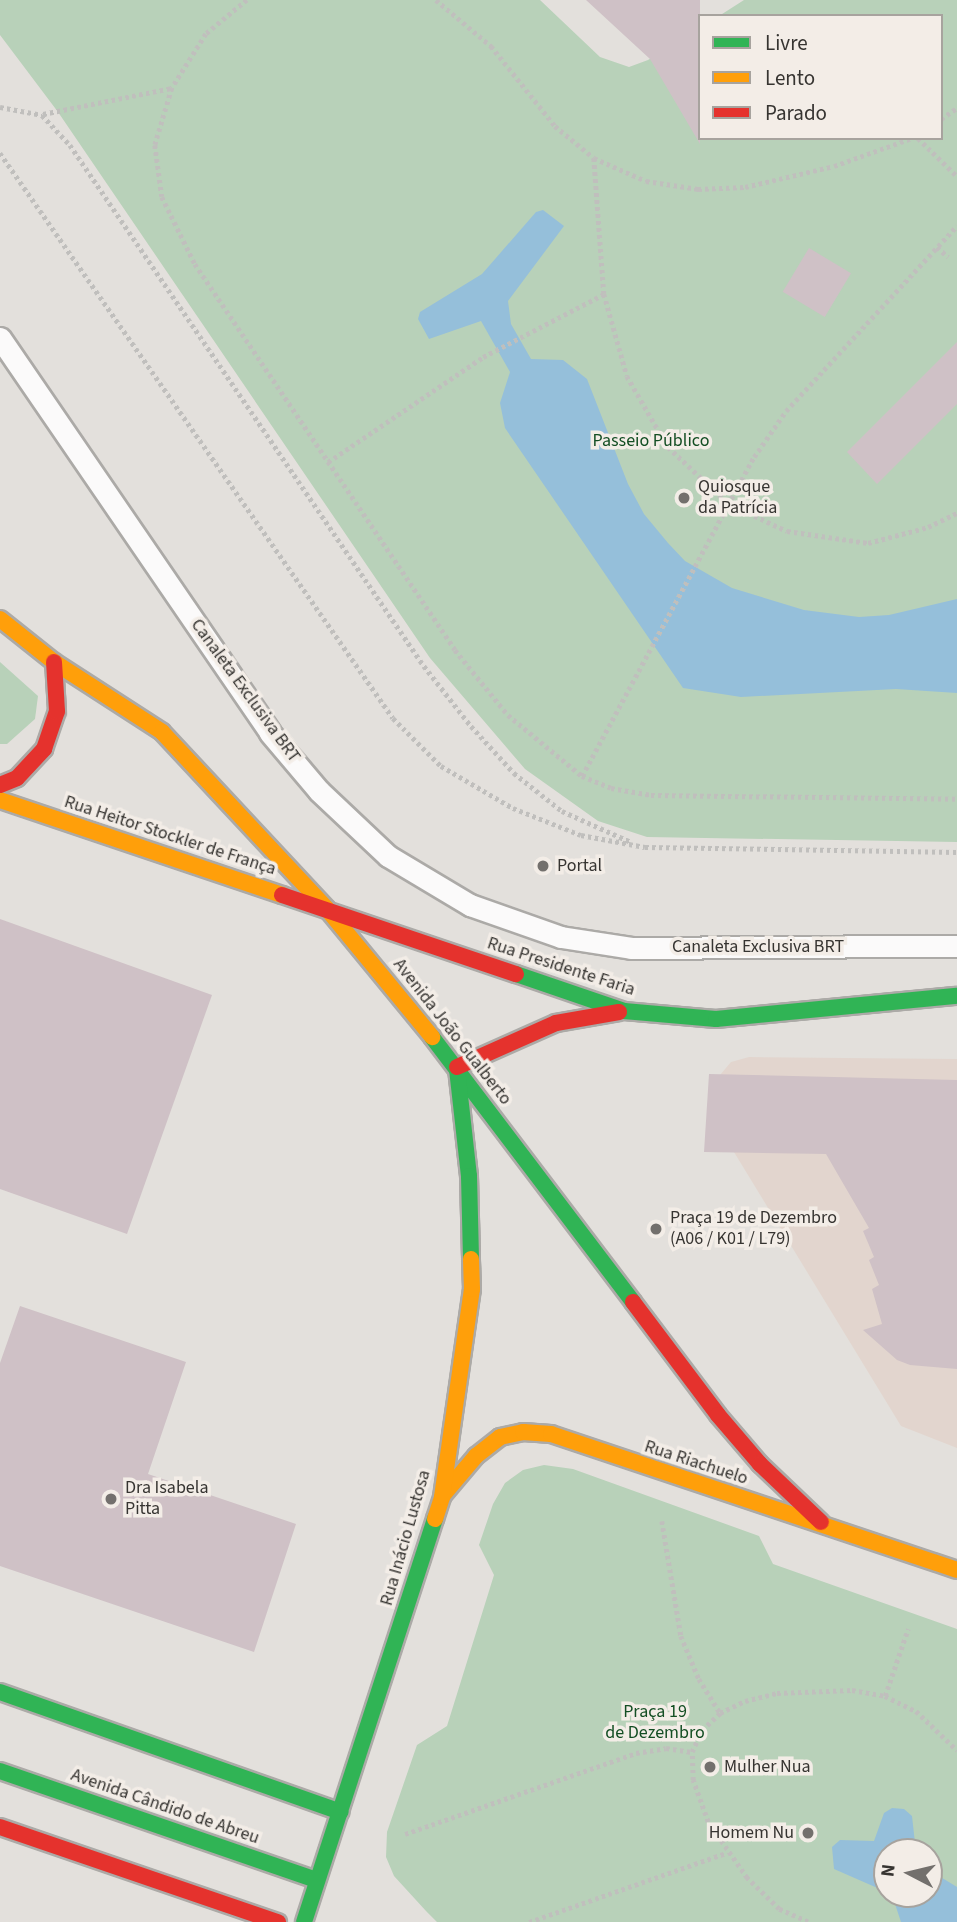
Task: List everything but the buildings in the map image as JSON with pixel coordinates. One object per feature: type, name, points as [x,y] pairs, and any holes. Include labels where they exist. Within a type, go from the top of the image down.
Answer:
[{"type":"street","name":"Avenida João Gualberto","points":[[0,619],[54,662],[162,732],[327,909],[457,1067],[718,1415],[760,1464],[821,1522]]},
{"type":"street","points":[[0,785],[17,778],[44,749],[57,711],[54,662]]},
{"type":"street","name":"Rua Heitor Stockler de França","points":[[0,800],[327,909]]},
{"type":"street","name":"Rua Presidente Faria","points":[[327,909],[624,1011],[716,1019],[957,996]]},
{"type":"street","points":[[457,1067],[556,1023],[624,1011]]},
{"type":"street","name":"Rua Inácio Lustosa","points":[[303,1922],[442,1497],[472,1289],[468,1176],[457,1067]]},
{"type":"street","name":"Rua Riachuelo","points":[[442,1497],[484,1450],[500,1437],[523,1432],[551,1434],[690,1483],[821,1522],[957,1570]]},
{"type":"street","points":[[0,1692],[340,1812]]},
{"type":"street","name":"Avenida Cândido de Abreu","points":[[0,1771],[317,1880]]},
{"type":"street","points":[[0,1826],[278,1922]]},
{"type":"lane","name":"Canaleta Exclusiva BRT","points":[[0,338],[270,733],[319,791],[388,856],[471,905],[573,939],[631,948],[957,946]]},
{"type":"path","points":[[247,0],[206,34],[172,88],[155,145],[162,197],[195,264],[455,650],[508,715],[582,776],[611,788],[651,795],[957,799]]},
{"type":"path","points":[[436,0],[491,47],[555,126],[594,158],[646,181],[698,188],[745,187],[834,166],[906,140]]},
{"type":"path","points":[[0,107],[42,114],[172,88]]},
{"type":"path","points":[[42,114],[70,145],[424,666],[471,726],[514,773],[562,811],[593,828],[645,847]]},
{"type":"path","points":[[920,140],[957,176]]},
{"type":"path","points":[[0,153],[394,719],[441,766],[513,808],[581,835],[645,847],[957,852]]},
{"type":"path","points":[[594,158],[604,294],[626,376],[668,447],[729,503],[787,531],[868,542],[928,527],[957,513]]},
{"type":"path","points":[[582,776],[729,503],[786,411],[957,226]]},
{"type":"path","points":[[937,247],[948,257]]},
{"type":"path","points":[[328,462],[482,357],[528,330],[604,294]]},
{"type":"path","points":[[661,1516],[681,1636],[699,1679],[720,1713]]},
{"type":"path","points":[[885,1696],[908,1629]]},
{"type":"path","points":[[808,1922],[779,1909],[726,1853],[708,1822],[693,1780],[692,1752],[702,1730],[720,1713],[777,1693],[852,1690],[885,1696],[916,1711],[957,1750]]},
{"type":"path","points":[[405,1834],[636,1753],[666,1748],[692,1752]]},
{"type":"path","points":[[529,1922],[726,1853]]},
{"type":"shaded area","points":[[749,1057],[957,1059],[957,1448],[901,1426],[712,1116],[720,1075],[731,1062]]},
{"type":"green space","name":"Passeio Público","points":[[0,0],[540,0],[600,57],[629,67],[648,60],[698,29],[698,140],[943,140],[943,14],[722,14],[744,0],[957,0],[957,842],[647,837],[598,821],[525,769],[430,658],[58,112],[0,35]]},
{"type":"green space","points":[[0,662],[38,696],[35,719],[7,744],[0,744]]},
{"type":"green space","name":"Praça 19 de Dezembro","points":[[544,1465],[573,1469],[759,1536],[773,1564],[957,1629],[957,1922],[437,1922],[394,1876],[386,1857],[387,1832],[417,1745],[447,1726],[494,1575],[479,1545],[493,1504],[505,1483],[523,1470]]},
{"type":"water","points":[[543,210],[564,226],[508,301],[511,324],[531,359],[563,360],[587,379],[628,484],[644,514],[668,543],[685,561],[732,588],[804,610],[859,617],[889,615],[957,599],[957,693],[896,689],[741,697],[683,688],[505,428],[500,403],[510,372],[481,321],[429,339],[418,319],[420,312],[482,274],[536,212]]},
{"type":"water","points":[[892,1808],[904,1809],[912,1816],[914,1838],[875,1838],[884,1813]]},
{"type":"water","points":[[840,1840],[873,1841],[873,1886],[834,1869],[832,1847]]},
{"type":"water","points":[[943,1878],[957,1887],[957,1922],[901,1922],[896,1908],[943,1908]]},
{"type":"traffic: fast","points":[[516,974],[624,1011],[716,1019],[957,996]]},
{"type":"traffic: fast","points":[[432,1037],[633,1302]]},
{"type":"traffic: fast","points":[[457,1069],[469,1176],[471,1259]]},
{"type":"traffic: fast","points":[[304,1922],[435,1519]]},
{"type":"traffic: fast","points":[[0,1692],[340,1812]]},
{"type":"traffic: fast","points":[[0,1771],[317,1880]]},
{"type":"traffic: slow","points":[[0,619],[54,662],[162,732],[327,909],[432,1037]]},
{"type":"traffic: slow","points":[[0,800],[282,895]]},
{"type":"traffic: slow","points":[[435,1519],[442,1497],[472,1289],[471,1259]]},
{"type":"traffic: slow","points":[[443,1495],[476,1456],[500,1437],[523,1432],[551,1434],[957,1570]]},
{"type":"traffic: jam","points":[[0,785],[17,778],[44,749],[57,711],[54,662]]},
{"type":"traffic: jam","points":[[282,895],[516,974]]},
{"type":"traffic: jam","points":[[457,1067],[556,1023],[619,1012]]},
{"type":"traffic: jam","points":[[633,1302],[718,1415],[760,1464],[821,1522]]},
{"type":"traffic: jam","points":[[0,1827],[278,1922]]},
{"type":"place","name":"Quiosque da Patrícia","points":[[684,498]]},
{"type":"place","name":"Portal","points":[[543,866]]},
{"type":"place","name":"Praça 19 de Dezembro (A06 / K01 / L79)","points":[[656,1229]]},
{"type":"place","name":"Dra Isabela Pitta","points":[[111,1499]]},
{"type":"place","name":"Mulher Nua","points":[[710,1767]]},
{"type":"place","name":"Homem Nu","points":[[808,1833]]}]
